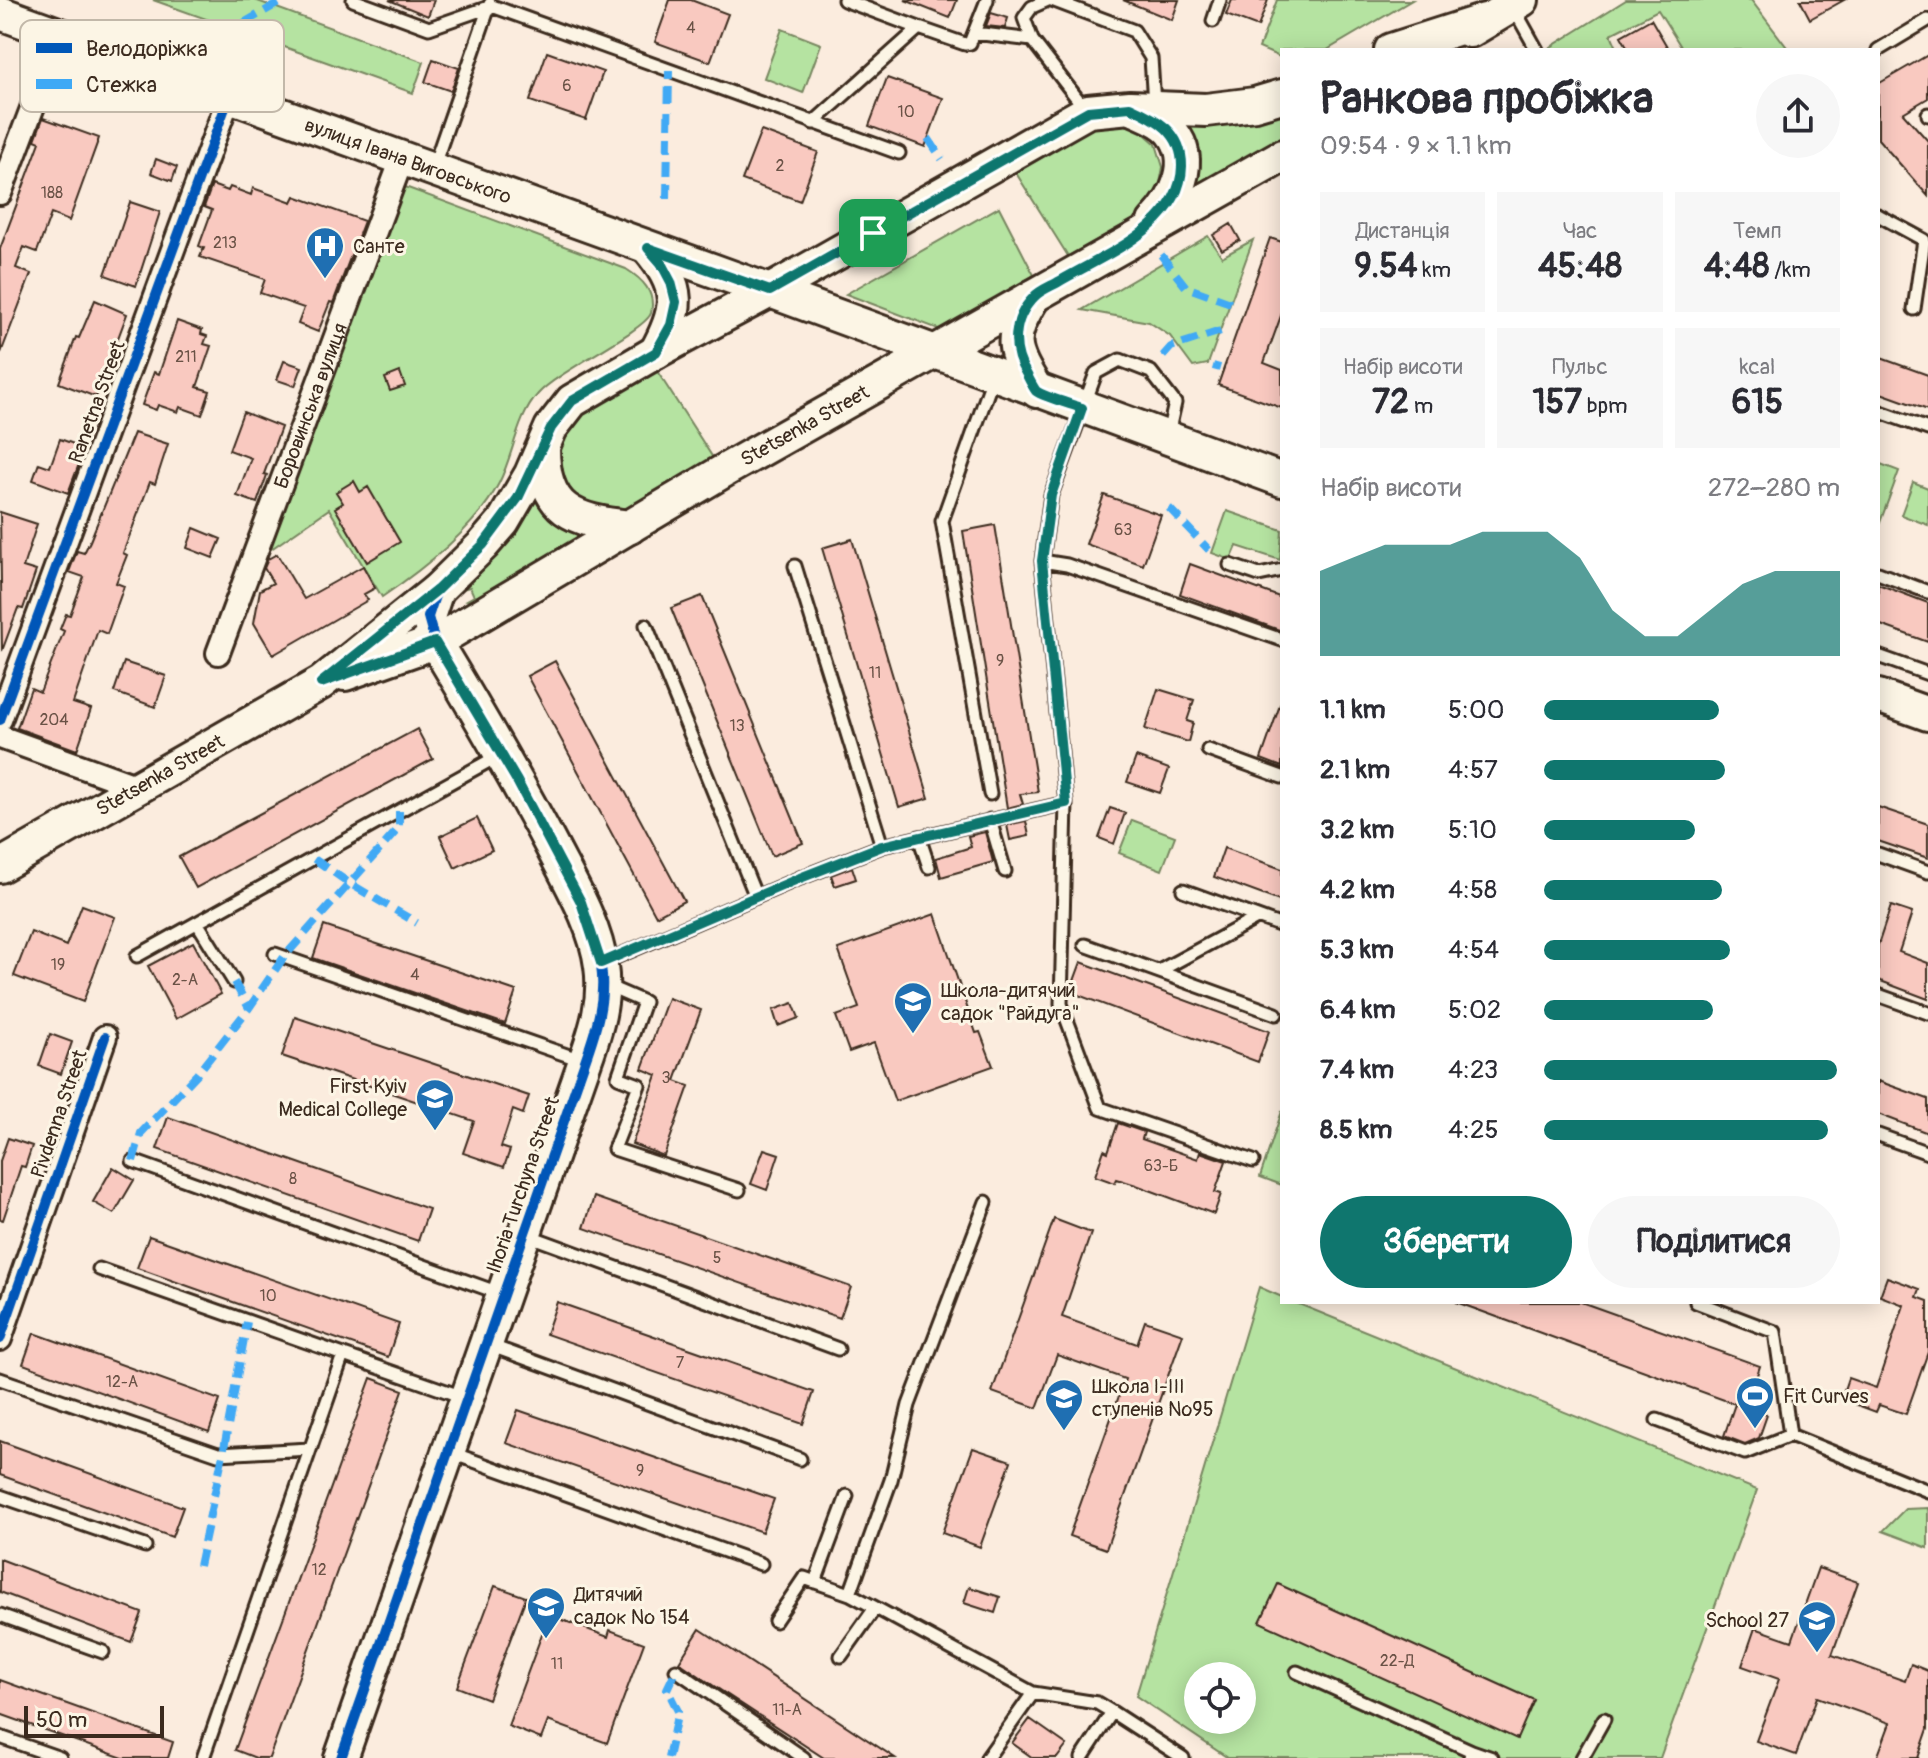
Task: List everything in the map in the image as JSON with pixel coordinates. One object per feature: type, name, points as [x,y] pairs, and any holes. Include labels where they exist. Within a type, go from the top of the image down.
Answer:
[{"type":"main road","points":[[1397,48],[1520,8]]},
{"type":"main road","name":"вулиця Івана Виговського","points":[[0,13],[20,20]]},
{"type":"main road","points":[[1445,48],[1485,20]]},
{"type":"main road","name":"Stetsenka Street","points":[[0,866],[321,683],[437,590],[503,522],[559,416],[572,401],[1088,111],[1142,108],[1206,110],[1255,104],[1280,97]]},
{"type":"main road","points":[[1142,108],[1173,132],[1182,154],[1182,180],[1169,205],[1143,233]]},
{"type":"main road","name":"вулиця Івана Виговського","points":[[271,112],[770,291],[1280,479]]},
{"type":"main road","name":"Stetsenka Street","points":[[321,683],[435,642],[933,352],[1280,157]]},
{"type":"main road","points":[[648,248],[671,282],[676,302],[671,325],[656,352]]},
{"type":"main road","points":[[1034,296],[1017,323],[1015,346],[1021,365],[1037,391]]},
{"type":"main road","points":[[543,447],[543,468],[548,488],[560,506],[577,518],[630,527]]},
{"type":"main road","points":[[435,642],[428,617],[437,590]]},
{"type":"main road","name":"Ihoria Turchyna Street","points":[[341,1758],[597,1027],[602,973],[581,902],[502,754],[435,642]]},
{"type":"main road","points":[[1880,697],[1928,714]]},
{"type":"street","points":[[0,193],[31,112]]},
{"type":"street","name":"Ranetna Street","points":[[0,720],[223,112]]},
{"type":"street","name":"Боровинська вулиця","points":[[218,653],[402,159]]},
{"type":"street","points":[[0,737],[138,787]]},
{"type":"street","name":"Pivdenna Street","points":[[0,1339],[105,1037]]},
{"type":"lane","points":[[353,0],[429,28],[490,3],[899,153]]},
{"type":"lane","points":[[844,0],[965,44],[970,43],[987,0]]},
{"type":"lane","points":[[1088,111],[1032,40],[1024,18],[1032,7],[1050,0],[1134,31],[1151,58],[1142,108]]},
{"type":"lane","points":[[1213,21],[1220,0]]},
{"type":"lane","points":[[432,170],[490,3]]},
{"type":"lane","points":[[1520,8],[1536,48]]},
{"type":"lane","points":[[1880,49],[1928,20]]},
{"type":"lane","points":[[813,123],[919,28]]},
{"type":"lane","points":[[974,33],[1032,40]]},
{"type":"lane","points":[[1880,216],[1924,240],[1914,309]]},
{"type":"lane","points":[[1167,439],[1175,403],[1151,372],[1120,360],[1096,373],[1051,495],[1042,561],[1066,803],[1061,1004],[1100,1108],[1253,1161]]},
{"type":"lane","points":[[990,794],[942,521],[994,375]]},
{"type":"lane","points":[[1880,412],[1928,429]]},
{"type":"lane","points":[[1042,561],[1067,565],[1280,639]]},
{"type":"lane","points":[[1230,565],[1259,575],[1280,570]]},
{"type":"lane","points":[[795,566],[882,846]]},
{"type":"lane","points":[[1880,574],[1928,592]]},
{"type":"lane","points":[[646,625],[756,897]]},
{"type":"lane","points":[[1880,657],[1928,674]]},
{"type":"lane","points":[[1208,750],[1280,776]]},
{"type":"lane","points":[[137,956],[502,754]]},
{"type":"lane","points":[[739,1190],[614,1149],[639,1085],[618,1077],[644,1002],[602,973],[756,897],[882,846],[1066,803]]},
{"type":"lane","points":[[990,820],[1005,871]]},
{"type":"lane","points":[[919,837],[929,867]]},
{"type":"lane","points":[[1880,855],[1928,872]]},
{"type":"lane","points":[[1183,890],[1280,925]]},
{"type":"lane","points":[[1159,971],[1257,918]]},
{"type":"lane","points":[[198,924],[234,982]]},
{"type":"lane","points":[[1085,945],[1276,1014]]},
{"type":"lane","points":[[275,954],[585,1061]]},
{"type":"lane","points":[[1880,996],[1928,1013]]},
{"type":"lane","points":[[1880,1136],[1928,1153]]},
{"type":"lane","points":[[133,1161],[503,1295]]},
{"type":"lane","points":[[850,1594],[891,1480],[909,1405],[986,1202]]},
{"type":"lane","points":[[525,1234],[838,1349]]},
{"type":"lane","points":[[99,1269],[467,1399]]},
{"type":"lane","points":[[1701,1304],[1775,1332],[1790,1435]]},
{"type":"lane","points":[[486,1344],[800,1459]]},
{"type":"lane","points":[[203,1758],[343,1355]]},
{"type":"lane","points":[[0,1379],[218,1454],[310,1449]]},
{"type":"lane","points":[[1657,1420],[1745,1453],[1790,1435],[1928,1491]]},
{"type":"lane","points":[[449,1452],[761,1564]]},
{"type":"lane","points":[[0,1496],[145,1546]]},
{"type":"lane","points":[[815,1582],[847,1496]]},
{"type":"lane","points":[[775,1621],[804,1578],[850,1594],[1033,1693],[1097,1703],[1183,1758]]},
{"type":"lane","points":[[841,1656],[875,1608]]},
{"type":"lane","points":[[0,1615],[103,1652]]},
{"type":"lane","points":[[676,1670],[804,1758]]},
{"type":"lane","points":[[1297,1672],[1471,1755],[1492,1758]]},
{"type":"lane","points":[[987,1758],[1033,1693]]},
{"type":"lane","points":[[1082,1758],[1112,1712]]},
{"type":"lane","points":[[1582,1758],[1604,1719]]},
{"type":"lane","points":[[0,1737],[60,1758]]},
{"type":"green space","points":[[153,0],[255,0],[424,62],[413,93],[284,47],[284,20],[209,20]]},
{"type":"green space","points":[[1277,0],[1412,0],[1330,48],[1280,48],[1280,57],[1259,48]]},
{"type":"green space","points":[[1626,0],[1751,0],[1787,48],[1682,48],[1658,10],[1611,34],[1617,48],[1549,48]]},
{"type":"green space","points":[[782,29],[821,44],[803,93],[764,78]]},
{"type":"green space","points":[[1280,108],[1280,144],[1198,193],[1197,155],[1176,120]]},
{"type":"green space","points":[[1119,123],[1139,129],[1156,144],[1163,167],[1159,189],[1145,213],[1068,256],[1016,173],[1096,125]]},
{"type":"green space","points":[[389,181],[626,269],[650,292],[652,305],[646,320],[634,330],[563,374],[538,394],[525,414],[499,483],[477,515],[431,560],[382,597],[329,509],[264,554]]},
{"type":"green space","points":[[999,207],[1034,275],[941,330],[846,294]]},
{"type":"green space","points":[[1208,236],[1222,257],[1253,240],[1208,364],[1193,367],[1170,336],[1149,322],[1082,310]]},
{"type":"green space","points":[[655,368],[715,461],[631,509],[608,511],[591,507],[559,484],[556,442],[566,424]]},
{"type":"green space","points":[[1880,464],[1899,471],[1880,523]]},
{"type":"green space","points":[[1913,482],[1928,488],[1928,525],[1901,515]]},
{"type":"green space","points":[[535,493],[557,520],[587,538],[479,602],[467,600],[474,596],[470,587],[462,589],[463,583]]},
{"type":"green space","points":[[1227,511],[1280,529],[1280,560],[1237,546],[1231,560],[1212,553]]},
{"type":"green space","points":[[1132,820],[1175,836],[1162,870],[1119,853]]},
{"type":"green space","points":[[1280,1117],[1280,1184],[1260,1177]]},
{"type":"green space","points":[[1259,1287],[1280,1296],[1280,1304],[1299,1304],[1757,1490],[1660,1758],[1228,1758],[1192,1734],[1256,1734],[1256,1662],[1184,1662],[1184,1728],[1136,1696]]},
{"type":"green space","points":[[1928,1508],[1928,1548],[1883,1531],[1905,1509]]},
{"type":"building","points":[[389,0],[434,0],[428,16]]},
{"type":"building","points":[[670,0],[691,0],[728,14],[710,62],[655,42]]},
{"type":"building","points":[[905,0],[957,0],[950,18]]},
{"type":"building","points":[[1123,0],[1179,0],[1172,20]]},
{"type":"building","points":[[1232,0],[1268,0],[1258,27],[1226,15]]},
{"type":"building","points":[[1800,0],[1844,0],[1810,19]]},
{"type":"building","points":[[991,13],[1008,18],[1005,28],[986,26]]},
{"type":"building","points":[[1651,19],[1668,48],[1628,48],[1621,36]]},
{"type":"building","points":[[547,52],[603,72],[586,120],[530,101]]},
{"type":"building","points":[[1928,55],[1928,98],[1903,113],[1928,141],[1928,196],[1880,141],[1880,83]]},
{"type":"building","points":[[433,59],[459,68],[451,91],[425,82]]},
{"type":"building","points":[[887,78],[943,98],[925,147],[869,126]]},
{"type":"building","points":[[43,118],[99,138],[69,221],[51,214],[37,252],[24,247],[16,268],[31,274],[1,353],[0,249],[40,142],[35,140]]},
{"type":"building","points":[[761,131],[818,152],[800,201],[742,180]]},
{"type":"building","points":[[156,159],[177,167],[172,181],[151,173]]},
{"type":"building","points":[[212,185],[228,191],[230,187],[251,195],[253,188],[292,202],[295,196],[364,221],[333,303],[330,302],[318,332],[298,324],[304,308],[260,293],[265,279],[200,257],[204,248],[199,246],[212,210],[204,207]]},
{"type":"building","points":[[130,202],[160,212],[136,286],[105,275]]},
{"type":"building","points":[[1231,224],[1240,240],[1222,250],[1213,235]]},
{"type":"building","points":[[1270,238],[1280,241],[1280,319],[1264,363],[1280,369],[1280,407],[1218,385]]},
{"type":"building","points":[[95,300],[127,314],[96,397],[59,383],[76,337],[79,338]]},
{"type":"building","points":[[177,321],[202,330],[201,334],[207,336],[204,344],[211,346],[197,387],[210,391],[202,415],[180,407],[178,412],[158,405],[156,410],[142,405],[154,372],[159,374]]},
{"type":"building","points":[[1880,358],[1928,375],[1928,410],[1880,393]]},
{"type":"building","points":[[284,361],[302,367],[295,386],[277,380]]},
{"type":"building","points":[[400,372],[405,386],[390,391],[385,378]]},
{"type":"building","points":[[243,412],[281,427],[257,503],[237,496],[251,458],[229,450]]},
{"type":"building","points":[[134,433],[168,444],[155,484],[150,482],[123,553],[127,555],[116,583],[124,586],[107,634],[98,630],[73,703],[91,709],[77,750],[17,728],[31,688],[40,692],[64,631],[60,629],[66,614],[70,615],[84,577],[69,572],[77,551],[84,553],[90,541]]},
{"type":"building","points":[[60,439],[85,448],[68,493],[33,480],[39,463],[50,467]]},
{"type":"building","points":[[354,481],[360,492],[368,487],[400,542],[367,562],[335,508],[343,503],[336,492]]},
{"type":"building","points":[[1104,495],[1161,515],[1143,565],[1086,544]]},
{"type":"building","points":[[0,512],[37,524],[23,567],[36,571],[23,609],[18,608],[2,651]]},
{"type":"building","points":[[995,525],[1038,792],[1020,794],[1023,804],[1007,808],[963,531]]},
{"type":"building","points":[[194,528],[221,539],[213,558],[187,548]]},
{"type":"building","points":[[852,539],[929,798],[899,807],[822,548]]},
{"type":"building","points":[[277,554],[304,599],[363,566],[375,588],[364,594],[368,600],[273,655],[254,623],[260,590],[273,583],[264,568],[268,559]]},
{"type":"building","points":[[1190,564],[1280,597],[1280,630],[1180,594]]},
{"type":"building","points":[[1880,585],[1928,603],[1928,642],[1880,625]]},
{"type":"building","points":[[702,596],[803,843],[772,856],[671,608]]},
{"type":"building","points":[[555,661],[684,901],[656,916],[527,676]]},
{"type":"building","points":[[124,662],[166,676],[155,707],[114,692]]},
{"type":"building","points":[[1158,689],[1194,700],[1187,721],[1193,723],[1188,742],[1145,729]]},
{"type":"building","points":[[1280,705],[1280,766],[1261,759]]},
{"type":"building","points":[[417,729],[433,759],[196,888],[179,857]]},
{"type":"building","points":[[1136,757],[1169,769],[1160,793],[1127,782]]},
{"type":"building","points":[[1110,808],[1125,813],[1114,844],[1099,838]]},
{"type":"building","points":[[1880,808],[1928,824],[1928,858],[1880,842]]},
{"type":"building","points":[[477,818],[492,850],[455,868],[440,836]]},
{"type":"building","points":[[1026,821],[1029,836],[1010,840],[1007,825]]},
{"type":"building","points":[[985,832],[993,862],[941,877],[936,858],[971,847],[968,836]]},
{"type":"building","points":[[1224,848],[1280,868],[1280,901],[1214,877]]},
{"type":"building","points":[[852,867],[856,879],[835,886],[831,875]]},
{"type":"building","points":[[82,905],[115,917],[83,1002],[14,976],[31,932],[66,946]]},
{"type":"building","points":[[1891,906],[1912,913],[1899,952],[1928,963],[1928,999],[1880,981],[1880,939]]},
{"type":"building","points":[[935,914],[976,1033],[980,1032],[993,1066],[895,1101],[874,1043],[849,1052],[836,1016],[859,1008],[838,949]]},
{"type":"building","points":[[324,926],[516,991],[505,1024],[313,958]]},
{"type":"building","points":[[193,942],[221,994],[176,1019],[148,966]]},
{"type":"building","points":[[1081,962],[1269,1031],[1258,1062],[1070,992]]},
{"type":"building","points":[[668,998],[701,1010],[675,1081],[689,1086],[664,1156],[632,1144],[657,1075],[642,1069]]},
{"type":"building","points":[[793,1003],[799,1018],[778,1026],[773,1010]]},
{"type":"building","points":[[295,1017],[529,1096],[523,1114],[513,1110],[501,1147],[510,1150],[504,1167],[463,1153],[474,1121],[282,1056]]},
{"type":"building","points":[[50,1034],[72,1042],[61,1074],[39,1066]]},
{"type":"building","points":[[1880,1082],[1928,1099],[1928,1133],[1880,1115]]},
{"type":"building","points":[[168,1117],[429,1209],[418,1241],[157,1149]]},
{"type":"building","points":[[1118,1123],[1144,1132],[1142,1139],[1198,1159],[1200,1152],[1226,1161],[1215,1192],[1221,1194],[1214,1214],[1136,1185],[1117,1179],[1115,1183],[1095,1176]]},
{"type":"building","points":[[8,1138],[32,1146],[25,1167],[21,1166],[3,1220],[0,1219],[0,1161]]},
{"type":"building","points":[[764,1149],[779,1154],[767,1190],[751,1184]]},
{"type":"building","points":[[113,1167],[134,1180],[114,1214],[93,1202]]},
{"type":"building","points":[[594,1197],[851,1287],[840,1318],[584,1228]]},
{"type":"building","points":[[1054,1219],[1091,1233],[1062,1317],[1137,1344],[1145,1321],[1183,1334],[1106,1549],[1069,1536],[1125,1379],[1057,1355],[1037,1408],[992,1392]]},
{"type":"building","points":[[149,1236],[399,1324],[388,1357],[137,1268]]},
{"type":"building","points":[[1887,1277],[1920,1289],[1917,1297],[1928,1301],[1928,1352],[1906,1414],[1879,1405],[1876,1412],[1841,1399],[1848,1378],[1876,1388],[1904,1305],[1880,1296]]},
{"type":"building","points":[[557,1302],[814,1392],[803,1424],[546,1334]]},
{"type":"building","points":[[1461,1304],[1587,1304],[1760,1366],[1746,1408]]},
{"type":"building","points":[[34,1333],[220,1400],[209,1432],[23,1364]]},
{"type":"building","points":[[371,1378],[403,1390],[269,1758],[256,1758],[235,1750]]},
{"type":"building","points":[[1735,1404],[1767,1415],[1759,1438],[1745,1444],[1724,1436]]},
{"type":"building","points":[[518,1410],[774,1499],[762,1532],[506,1443]]},
{"type":"building","points":[[0,1441],[183,1507],[172,1537],[0,1475]]},
{"type":"building","points":[[973,1448],[1011,1461],[980,1547],[942,1533]]},
{"type":"building","points":[[0,1559],[142,1613],[131,1642],[0,1592]]},
{"type":"building","points":[[1818,1568],[1858,1582],[1832,1655],[1905,1681],[1911,1664],[1928,1671],[1928,1729],[1918,1758],[1877,1758],[1890,1723],[1817,1697],[1796,1755],[1756,1741],[1779,1679],[1742,1666],[1755,1628],[1792,1641]]},
{"type":"building","points":[[1278,1584],[1534,1700],[1517,1739],[1260,1622]]},
{"type":"building","points":[[495,1586],[526,1597],[488,1699],[457,1687]]},
{"type":"building","points":[[969,1587],[1000,1597],[995,1613],[964,1603]]},
{"type":"building","points":[[549,1615],[608,1637],[610,1630],[644,1643],[607,1743],[548,1721],[541,1739],[508,1726]]},
{"type":"building","points":[[700,1629],[895,1758],[824,1758],[714,1686],[679,1662]]},
{"type":"building","points":[[0,1680],[173,1742],[168,1758],[123,1758],[0,1714]]},
{"type":"building","points":[[1030,1719],[1067,1745],[1057,1758],[1033,1758],[1012,1743]]},
{"type":"marked path","points":[[249,20],[284,0]]},
{"type":"marked path","points":[[667,199],[669,71]]},
{"type":"marked path","points":[[928,138],[942,159]]},
{"type":"marked path","points":[[1161,255],[1186,287],[1236,305]]},
{"type":"marked path","points":[[1163,356],[1171,347],[1227,329]]},
{"type":"marked path","points":[[1213,366],[1220,368]]},
{"type":"marked path","points":[[1169,508],[1209,550]]},
{"type":"marked path","points":[[133,1161],[141,1133],[197,1074],[284,957],[399,828],[399,811]]},
{"type":"marked path","points":[[314,859],[417,923]]},
{"type":"marked path","points":[[234,982],[249,1008]]},
{"type":"marked path","points":[[199,1566],[247,1322]]},
{"type":"marked path","points":[[668,1758],[678,1711],[667,1689],[676,1670]]},
{"type":"cycle path","points":[[0,720],[223,112]]},
{"type":"cycle path","points":[[341,1758],[589,1049],[602,991],[598,951],[582,906],[510,770],[435,642],[428,617],[437,590]]},
{"type":"cycle path","points":[[0,1339],[105,1037]]},
{"type":"place","name":"Санте","points":[[325,280]]},
{"type":"place","name":"Школа-дитячий садок \"Райдуга\"","points":[[913,1035]]},
{"type":"place","name":"First Kyiv Medical College","points":[[435,1132]]},
{"type":"place","name":"Fit Curves","points":[[1755,1430]]},
{"type":"place","name":"Школа І-ІІІ ступенів №95","points":[[1064,1432]]},
{"type":"place","name":"Дитячий садок № 154","points":[[546,1640]]},
{"type":"place","name":"School 27","points":[[1817,1654]]},
{"type":"route","points":[[1130,107],[1155,118],[1173,132],[1182,154],[1182,180],[1169,205],[1143,233],[1034,296],[1017,323],[1015,346],[1021,365],[1037,391],[1082,408],[1051,495],[1042,561],[1066,803],[882,846],[601,963],[581,902],[517,781],[435,642],[321,683],[437,590],[483,545],[518,498],[551,428],[572,401],[656,352],[671,325],[676,302],[671,282],[648,248],[770,291],[873,233],[1088,111],[1130,107]]}]
